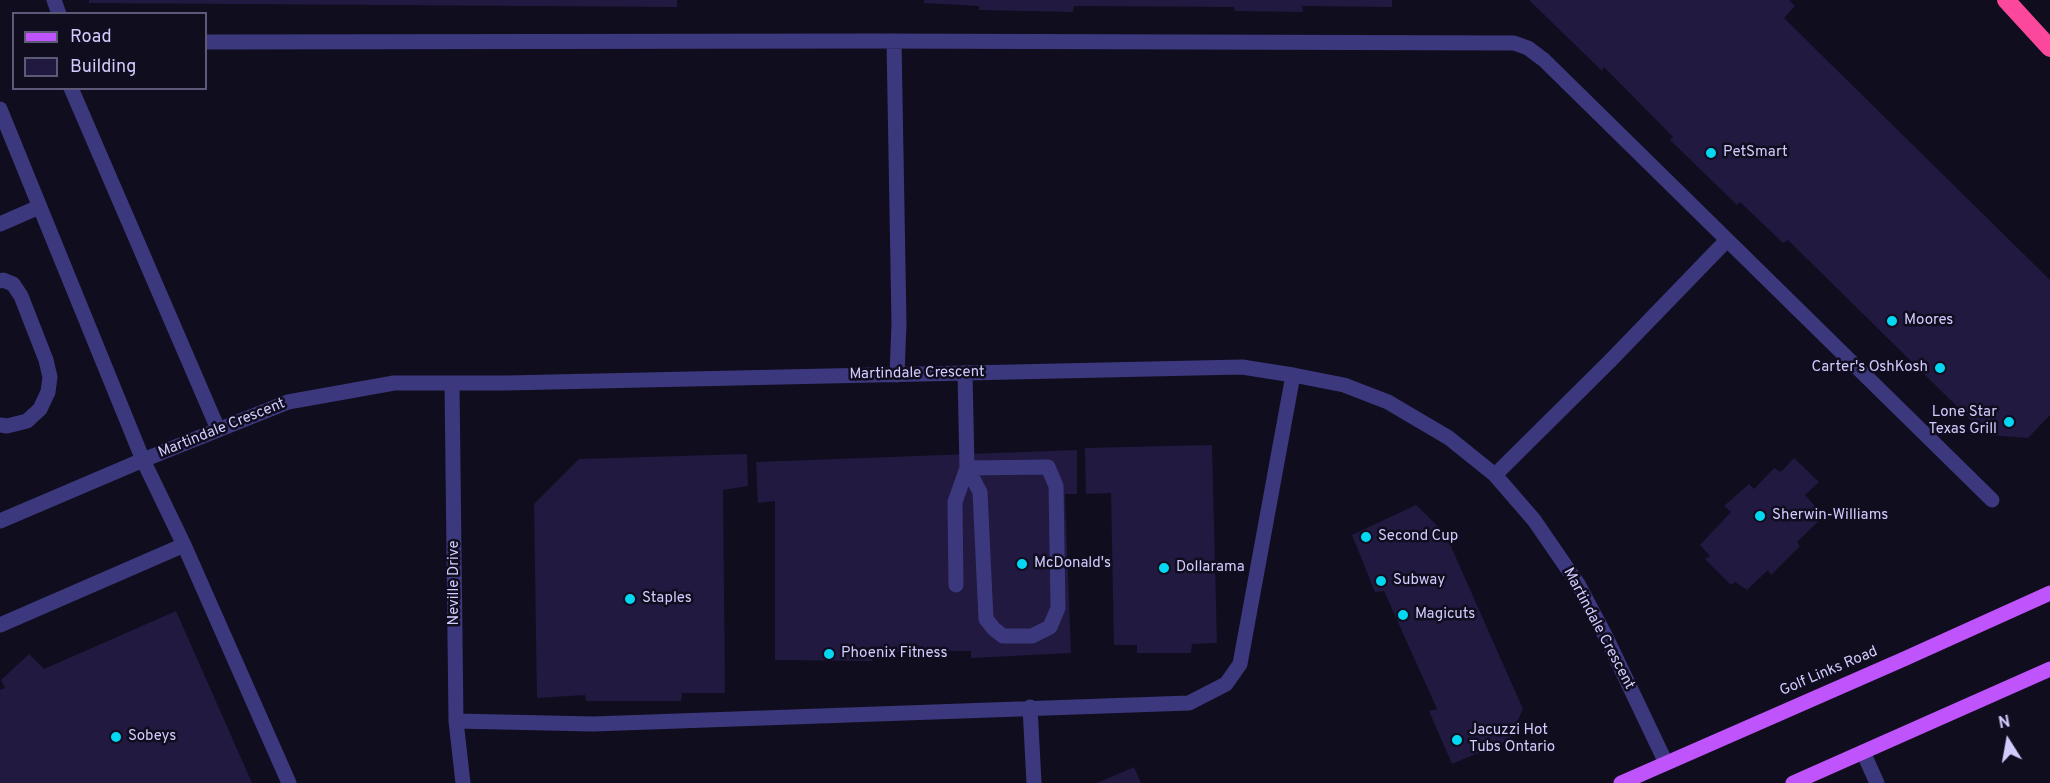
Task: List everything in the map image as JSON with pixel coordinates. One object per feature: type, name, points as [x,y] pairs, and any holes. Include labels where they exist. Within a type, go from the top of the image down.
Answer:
[{"type":"highway","points":[[2006,0],[2050,48]]},
{"type":"main road","name":"Golf Links Road","points":[[1621,783],[2050,593]]},
{"type":"main road","points":[[1793,783],[2050,669]]},
{"type":"street","points":[[894,41],[899,322],[897,375]]},
{"type":"street","points":[[207,42],[1514,43],[1528,48],[1544,60],[1992,500]]},
{"type":"street","points":[[72,90],[218,429]]},
{"type":"street","points":[[0,109],[143,460],[184,545],[289,783]]},
{"type":"street","points":[[0,224],[39,207]]},
{"type":"street","points":[[1495,475],[1727,240]]},
{"type":"street","points":[[0,281],[13,284],[21,296],[46,360],[50,377],[48,392],[40,409],[27,421],[7,426],[0,425]]},
{"type":"street","name":"Martindale Crescent","points":[[0,521],[288,402],[394,382],[452,383],[965,374],[1242,367],[1344,385],[1388,402],[1449,438],[1495,475],[1534,520],[1578,584],[1666,763]]},
{"type":"street","points":[[956,585],[955,502],[967,468],[965,374]]},
{"type":"street","points":[[456,721],[593,724],[1189,703],[1226,684],[1240,664],[1293,375]]},
{"type":"street","name":"Neville Drive","points":[[452,383],[456,721],[463,783]]},
{"type":"street","points":[[1048,467],[1056,486],[1058,608],[1050,627],[1032,636],[1003,636],[986,619],[980,492],[967,468],[1048,467]]},
{"type":"street","points":[[0,625],[184,545]]},
{"type":"street","points":[[1030,708],[1034,783]]},
{"type":"street","points":[[1863,752],[1877,783]]},
{"type":"building","points":[[89,0],[677,0],[677,7],[89,3]]},
{"type":"building","points":[[924,0],[1392,0],[1392,7],[1302,6],[1303,12],[1235,11],[1234,7],[1074,6],[1073,12],[979,10],[979,6],[924,3]]},
{"type":"building","points":[[1529,0],[1789,0],[1795,6],[1784,18],[2050,280],[2050,415],[2028,438],[1986,435],[1788,240],[1783,243],[1740,202],[1737,205],[1670,140],[1673,137],[1604,67],[1602,71]]},
{"type":"building","name":"Dollarama","points":[[1212,445],[1217,643],[1192,644],[1191,653],[1137,653],[1137,645],[1114,645],[1111,493],[1086,494],[1085,448]]},
{"type":"building","points":[[1077,450],[1077,494],[1065,494],[1071,653],[971,658],[971,651],[873,652],[872,661],[775,660],[775,501],[758,503],[756,462]]},
{"type":"building","name":"Staples","points":[[747,454],[748,486],[723,490],[725,693],[682,693],[681,701],[586,701],[585,695],[537,698],[534,504],[579,459]]},
{"type":"building","points":[[1794,458],[1819,482],[1805,495],[1824,516],[1797,542],[1800,546],[1771,575],[1768,570],[1747,590],[1735,582],[1731,585],[1705,559],[1710,556],[1700,545],[1731,512],[1724,506],[1749,484],[1754,489],[1774,468],[1781,472]]},
{"type":"building","points":[[1416,505],[1445,533],[1523,709],[1509,740],[1452,764],[1429,711],[1437,709],[1384,591],[1375,592],[1352,535]]},
{"type":"building","name":"Sobeys","points":[[176,611],[252,783],[0,783],[0,690],[5,688],[1,680],[29,654],[44,669]]},
{"type":"building","points":[[1134,767],[1141,783],[1097,783]]},
{"type":"place","name":"PetSmart","points":[[1711,153]]},
{"type":"place","name":"Moores","points":[[1892,321]]},
{"type":"place","name":"Carter's OshKosh","points":[[1940,368]]},
{"type":"place","name":"Lone Star Texas Grill","points":[[2009,422]]},
{"type":"place","name":"Sherwin-Williams","points":[[1760,516]]},
{"type":"place","name":"Second Cup","points":[[1366,537]]},
{"type":"place","name":"McDonald's","points":[[1022,564]]},
{"type":"place","name":"Dollarama","points":[[1164,568]]},
{"type":"place","name":"Subway","points":[[1381,581]]},
{"type":"place","name":"Staples","points":[[630,599]]},
{"type":"place","name":"Magicuts","points":[[1403,615]]},
{"type":"place","name":"Phoenix Fitness","points":[[829,654]]},
{"type":"place","name":"Sobeys","points":[[116,737]]},
{"type":"place","name":"Jacuzzi Hot Tubs Ontario","points":[[1457,740]]}]
